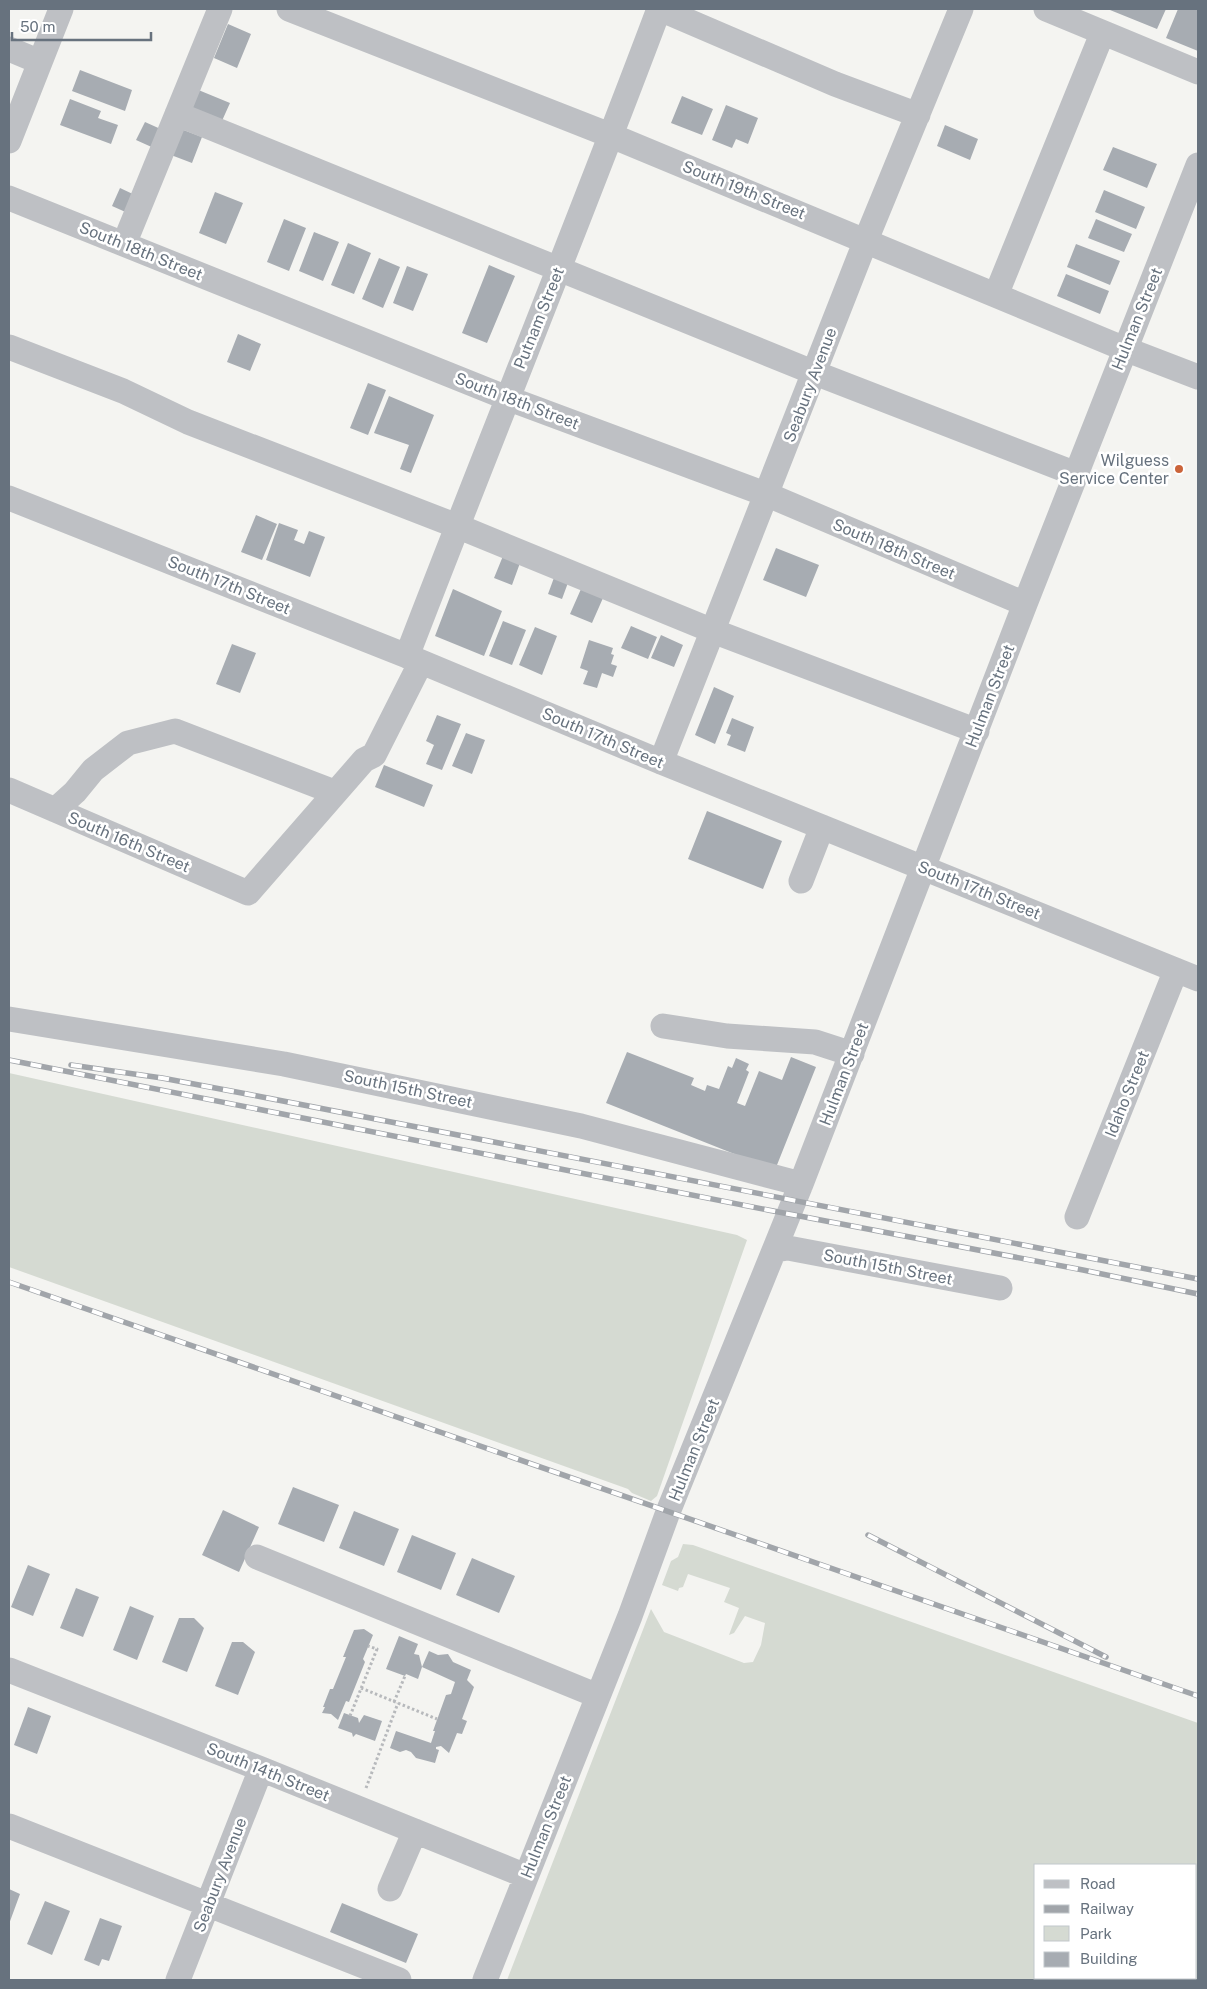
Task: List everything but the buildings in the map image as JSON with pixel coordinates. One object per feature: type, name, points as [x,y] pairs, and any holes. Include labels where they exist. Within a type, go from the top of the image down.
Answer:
[{"type":"street","points":[[9,141],[61,9]]},
{"type":"street","points":[[124,244],[220,9]]},
{"type":"street","name":"South 19th Street","points":[[288,9],[612,136],[1198,377]]},
{"type":"street","points":[[660,9],[835,84],[918,116]]},
{"type":"street","name":"Putnam Street","points":[[248,893],[334,792],[364,760],[374,755],[414,659],[457,526],[612,136],[660,9]]},
{"type":"street","name":"Seabury Avenue","points":[[661,762],[768,495],[866,240],[961,9]]},
{"type":"street","points":[[1046,9],[1102,34],[1198,72]]},
{"type":"street","points":[[996,295],[1102,34]]},
{"type":"street","points":[[9,49],[40,62]]},
{"type":"street","points":[[177,114],[815,373],[1076,474]]},
{"type":"street","name":"Hulman Street","points":[[485,1980],[598,1696],[668,1512],[801,1184],[1025,604],[1198,165]]},
{"type":"street","name":"South 18th Street","points":[[9,198],[507,398],[768,495],[1025,604]]},
{"type":"street","points":[[9,347],[123,391],[188,422],[457,526],[713,631],[977,731]]},
{"type":"street","name":"South 17th Street","points":[[9,498],[414,659],[661,762],[1187,975]]},
{"type":"street","points":[[55,810],[76,792],[93,770],[128,743],[175,731],[334,792]]},
{"type":"street","name":"South 16th Street","points":[[9,790],[248,893]]},
{"type":"street","points":[[801,881],[822,827]]},
{"type":"street","name":"Idaho Street","points":[[1077,1217],[1187,975]]},
{"type":"street","name":"South 15th Street","points":[[9,1019],[284,1064],[582,1126],[801,1184]]},
{"type":"street","points":[[663,1026],[727,1036],[815,1042],[852,1054]]},
{"type":"street","name":"South 15th Street","points":[[775,1250],[788,1248],[1000,1288]]},
{"type":"street","points":[[257,1557],[598,1696]]},
{"type":"street","name":"South 14th Street","points":[[9,1670],[526,1876]]},
{"type":"street","name":"Seabury Avenue","points":[[178,1980],[261,1769]]},
{"type":"street","points":[[9,1826],[207,1906],[398,1980]]},
{"type":"street","points":[[390,1889],[415,1831]]},
{"type":"path","points":[[350,1716],[377,1649],[368,1646]]},
{"type":"path","points":[[366,1788],[405,1676]]},
{"type":"path","points":[[361,1688],[437,1719]]},
{"type":"green space","points":[[9,1073],[737,1235],[747,1240],[657,1496],[651,1501],[632,1493],[628,1489],[9,1267]]},
{"type":"green space","points":[[683,1544],[693,1545],[1198,1723],[1198,1980],[507,1980],[651,1609],[664,1632],[744,1663],[753,1662],[761,1645],[765,1623],[745,1616],[734,1633],[729,1635],[739,1608],[724,1602],[730,1588],[688,1574],[683,1587],[679,1588],[678,1591],[662,1585],[671,1561],[678,1557]]},
{"type":"railway","points":[[9,1060],[1198,1294]]},
{"type":"railway","points":[[71,1065],[162,1078],[247,1094],[1198,1279]]},
{"type":"railway","points":[[9,1282],[1198,1696]]},
{"type":"railway","points":[[868,1535],[1106,1657]]},
{"type":"place","name":"Wilguess Service Center","points":[[1179,469]]}]
